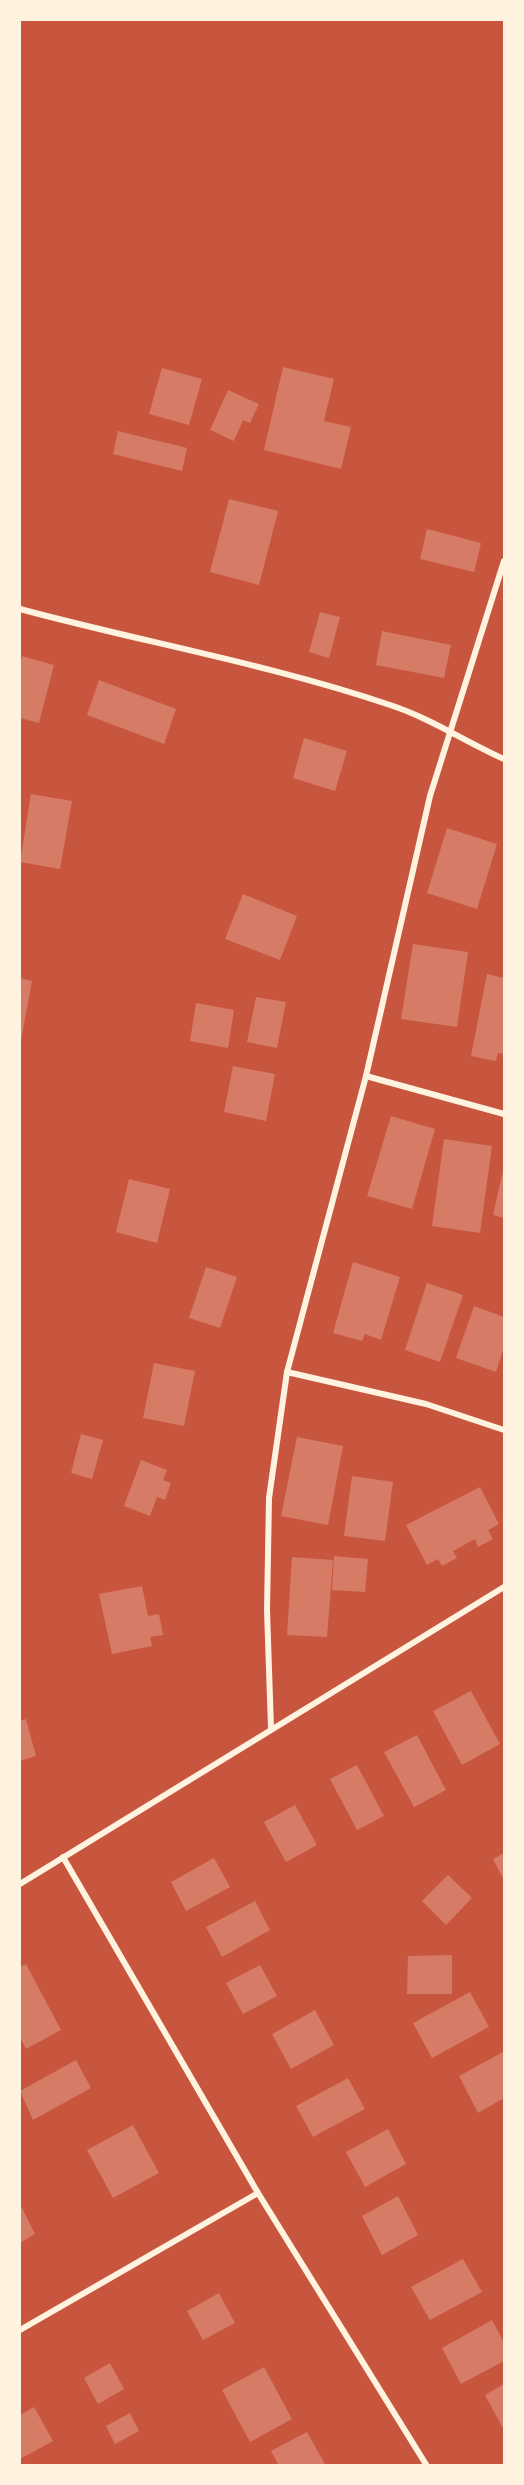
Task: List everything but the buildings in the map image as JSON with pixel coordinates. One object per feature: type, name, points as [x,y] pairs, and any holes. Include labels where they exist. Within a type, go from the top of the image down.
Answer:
[{"type":"street","points":[[271,1728],[267,1610],[269,1498],[287,1372],[366,1076],[430,796],[504,561]]},
{"type":"street","points":[[20,609],[317,682],[392,705],[452,731],[504,759]]},
{"type":"street","points":[[366,1076],[504,1114]]},
{"type":"street","points":[[287,1372],[426,1404],[504,1430]]},
{"type":"street","points":[[20,1884],[504,1587]]},
{"type":"street","points":[[63,1857],[258,2193],[427,2466]]},
{"type":"street","points":[[20,2330],[258,2193]]}]
